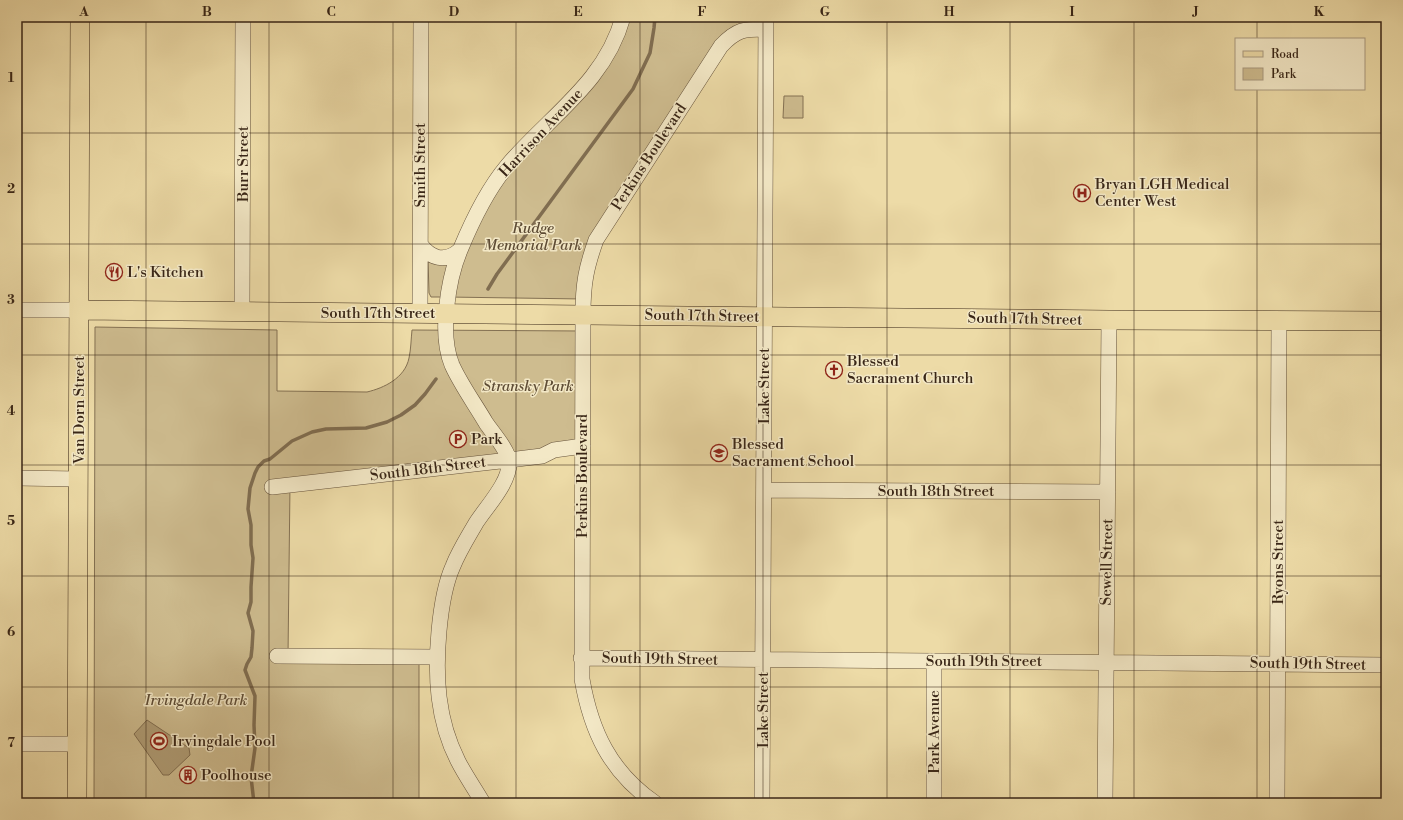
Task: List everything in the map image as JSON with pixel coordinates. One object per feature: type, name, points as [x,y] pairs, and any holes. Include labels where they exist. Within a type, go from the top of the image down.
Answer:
[{"type":"main road","name":"Van Dorn Street","points":[[77,803],[80,17]]},
{"type":"main road","name":"South 17th Street","points":[[79,310],[1109,320],[1386,321]]},
{"type":"street","name":"Burr Street","points":[[242,312],[243,17]]},
{"type":"street","name":"Smith Street","points":[[420,313],[421,17]]},
{"type":"street","name":"Harrison Avenue","points":[[509,460],[503,448],[470,397],[452,364],[448,353],[446,340],[447,293],[450,279],[460,250],[489,191],[506,167],[590,80],[608,54],[618,31],[622,17]]},
{"type":"street","name":"Perkins Boulevard","points":[[654,803],[625,777],[612,761],[592,722],[586,702],[582,679],[584,288],[589,261],[596,240],[721,46],[731,36],[740,31],[753,29],[766,23]]},
{"type":"street","name":"Lake Street","points":[[762,803],[766,23]]},
{"type":"street","points":[[420,244],[430,254],[438,257],[445,258],[453,256],[460,250]]},
{"type":"street","name":"South 17th Street","points":[[17,310],[79,310]]},
{"type":"street","name":"Sewell Street","points":[[1105,803],[1109,320]]},
{"type":"street","name":"Ryons Street","points":[[1277,803],[1279,320]]},
{"type":"street","name":"South 18th Street","points":[[272,487],[542,456],[554,450],[583,446]]},
{"type":"street","points":[[483,803],[458,761],[448,738],[440,710],[436,658],[440,618],[446,584],[452,566],[485,508],[500,490],[507,476],[509,460]]},
{"type":"street","points":[[17,478],[78,479]]},
{"type":"street","name":"South 18th Street","points":[[764,490],[1108,492]]},
{"type":"street","points":[[277,656],[436,658]]},
{"type":"street","name":"South 19th Street","points":[[581,658],[1386,665]]},
{"type":"street","name":"Park Avenue","points":[[934,661],[934,803]]},
{"type":"street","points":[[17,744],[78,744]]},
{"type":"green space","name":"Rudge Memorial Park","points":[[623,17],[766,17],[766,29],[740,31],[596,240],[583,299],[447,297],[476,215],[571,101]]},
{"type":"green space","points":[[784,96],[803,96],[803,118],[783,118]]},
{"type":"green space","points":[[428,259],[449,262],[441,297],[431,297],[429,293]]},
{"type":"green space","name":"Irvingdale Park","points":[[95,327],[277,330],[277,391],[367,392],[387,385],[403,371],[409,358],[412,330],[583,331],[583,446],[290,485],[288,656],[419,657],[419,803],[94,803]]},
{"type":"shaded area","name":"Irvingdale Pool","points":[[147,720],[189,748],[190,755],[169,775],[163,775],[134,734]]},
{"type":"waterway","points":[[488,289],[497,274],[633,89],[650,53],[655,17]]},
{"type":"waterway","points":[[254,803],[251,777],[255,748],[255,696],[245,670],[251,657],[253,631],[248,613],[251,602],[253,558],[251,545],[251,525],[248,509],[250,488],[255,473],[264,461],[270,459],[292,441],[312,432],[326,429],[366,428],[387,422],[401,415],[415,405],[436,379]]},
{"type":"place","name":"Bryan LGH Medical Center West","points":[[1082,193]]},
{"type":"place","name":"L's Kitchen","points":[[114,272]]},
{"type":"place","name":"Blessed Sacrament Church","points":[[834,370]]},
{"type":"place","name":"Park","points":[[458,439]]},
{"type":"place","name":"Blessed Sacrament School","points":[[719,453]]},
{"type":"place","name":"Irvingdale Pool","points":[[159,741]]},
{"type":"place","name":"Poolhouse","points":[[188,775]]},
{"type":"park label","name":"Stransky Park","points":[[528,386]]}]
